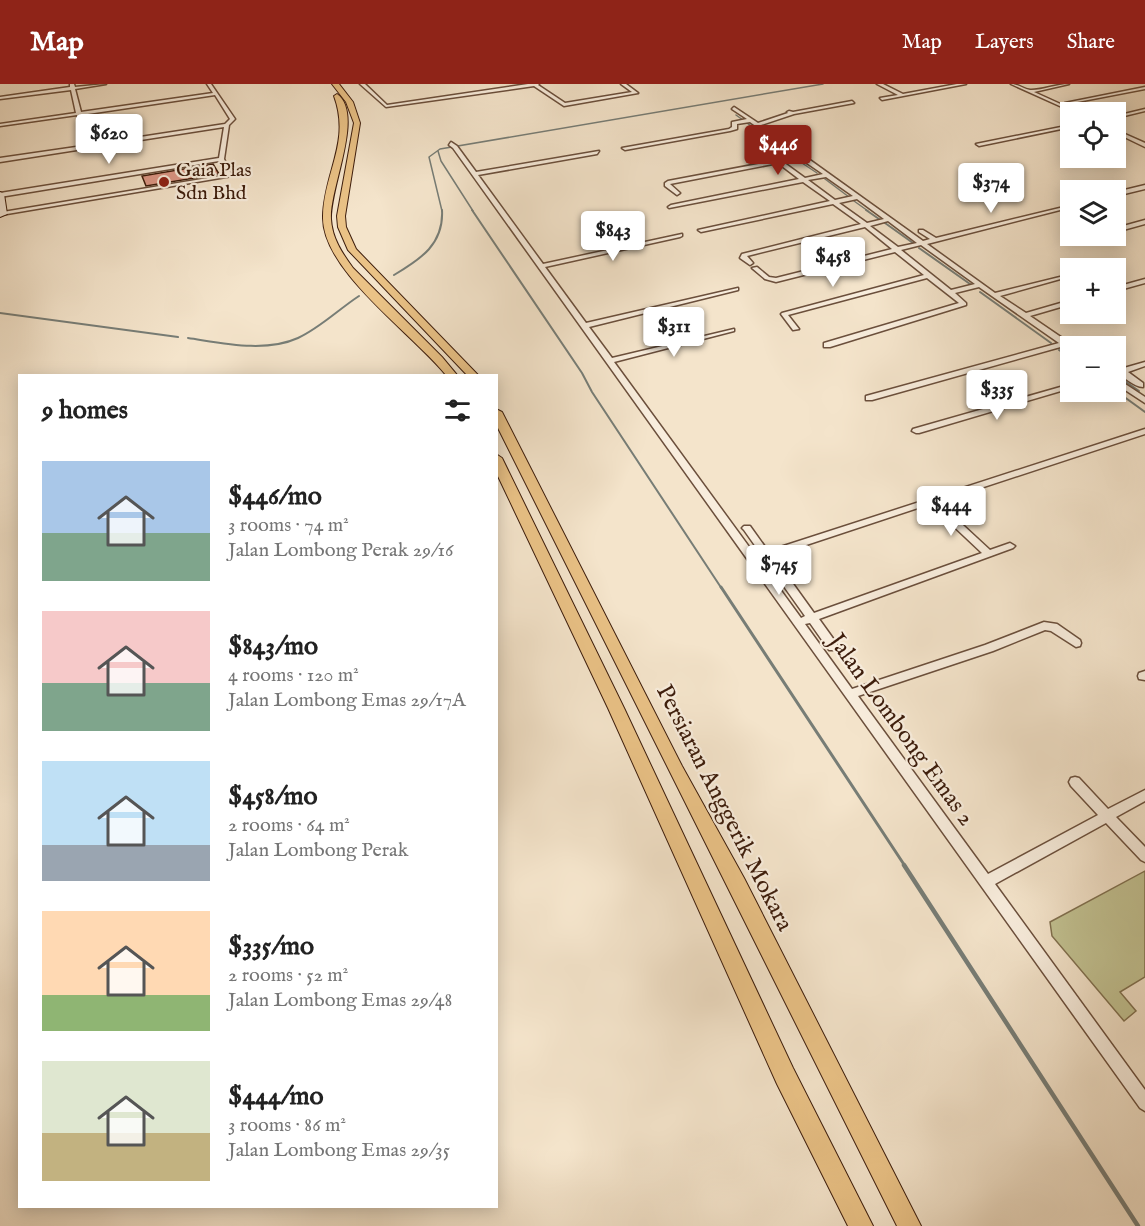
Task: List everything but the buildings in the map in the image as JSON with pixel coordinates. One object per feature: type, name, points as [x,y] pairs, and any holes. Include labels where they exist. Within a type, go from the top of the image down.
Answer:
[{"type":"main road","points":[[327,84],[340,100],[344,125],[342,154],[330,194],[327,225],[330,238],[347,267],[451,374]]},
{"type":"main road","points":[[335,84],[349,101],[355,112],[357,123],[341,216],[342,226],[352,250],[472,374]]},
{"type":"main road","name":"Persiaran Anggerik Mokara","points":[[498,416],[676,771],[737,884],[909,1226]]},
{"type":"main road","points":[[498,462],[616,708],[785,1076],[861,1226]]},
{"type":"street","points":[[0,98],[73,86],[104,84]]},
{"type":"street","points":[[209,84],[233,119],[227,125],[221,159],[229,175],[223,178],[2,214],[0,194],[221,159]]},
{"type":"street","points":[[362,84],[386,106],[535,84],[564,105],[637,93],[623,84]]},
{"type":"street","points":[[879,84],[902,95]]},
{"type":"street","points":[[894,105],[882,99],[963,84]]},
{"type":"street","points":[[1013,84],[1060,104]]},
{"type":"street","points":[[1023,84],[1064,102]]},
{"type":"street","points":[[1029,91],[1067,84]]},
{"type":"street","points":[[73,86],[86,147]]},
{"type":"street","points":[[1071,102],[1145,88]]},
{"type":"street","points":[[0,125],[215,94]]},
{"type":"street","points":[[624,148],[733,130],[734,123],[750,122],[852,102]]},
{"type":"street","points":[[734,108],[750,122],[1060,341]]},
{"type":"street","points":[[1126,115],[1145,110]]},
{"type":"street","points":[[786,111],[793,114]]},
{"type":"street","points":[[0,160],[227,125]]},
{"type":"street","points":[[979,144],[1060,128]]},
{"type":"street","points":[[1126,136],[1145,145]]},
{"type":"street","name":"Jalan Lombong Emas 2","points":[[453,146],[798,622],[856,692],[986,882],[1145,1103]]},
{"type":"street","points":[[475,174],[597,152]]},
{"type":"street","points":[[767,153],[866,225],[963,301],[962,306],[827,345]]},
{"type":"street","points":[[678,193],[667,185],[802,157]]},
{"type":"street","points":[[671,207],[828,175]]},
{"type":"street","points":[[1126,192],[1145,187]]},
{"type":"street","points":[[701,230],[858,196]]},
{"type":"street","points":[[890,219],[744,255],[743,258],[767,278],[776,280],[1060,209]]},
{"type":"street","points":[[1126,227],[1145,222]]},
{"type":"street","points":[[921,231],[935,240]]},
{"type":"street","points":[[541,266],[680,235]]},
{"type":"street","points":[[795,329],[784,314],[930,275]]},
{"type":"street","points":[[994,295],[1060,278]]},
{"type":"street","points":[[1126,286],[1145,281]]},
{"type":"street","points":[[951,292],[980,285]]},
{"type":"street","points":[[584,326],[736,289]]},
{"type":"street","points":[[1024,316],[1060,305]]},
{"type":"street","points":[[610,361],[732,330]]},
{"type":"street","points":[[869,398],[1060,348]]},
{"type":"street","points":[[1126,368],[1145,364]]},
{"type":"street","points":[[1126,375],[1140,385]]},
{"type":"street","points":[[1126,387],[1145,401]]},
{"type":"street","points":[[916,431],[1060,389]]},
{"type":"street","points":[[766,555],[1145,431]]},
{"type":"street","points":[[931,500],[989,554]]},
{"type":"street","points":[[747,528],[833,647]]},
{"type":"street","points":[[798,622],[1010,546]]},
{"type":"street","points":[[856,692],[989,648],[1044,626],[1053,627],[1076,644]]},
{"type":"street","points":[[1075,782],[1145,856]]},
{"type":"street","points":[[986,882],[1145,795]]},
{"type":"green space","points":[[1145,871],[1145,977],[1120,992],[1136,1011],[1124,1021],[1052,936],[1050,922]]},
{"type":"waterway","points":[[442,211],[429,157],[440,149],[823,84]]},
{"type":"waterway","points":[[736,115],[794,157]]},
{"type":"waterway","points":[[438,151],[441,161],[473,211]]},
{"type":"waterway","points":[[799,161],[817,173]]},
{"type":"waterway","points":[[825,179],[849,197]]},
{"type":"waterway","points":[[854,201],[868,211]]},
{"type":"waterway","points":[[472,210],[582,373],[592,392],[722,589]]},
{"type":"waterway","points":[[866,210],[879,219]]},
{"type":"waterway","points":[[394,275],[429,249],[439,232],[442,211]]},
{"type":"waterway","points":[[885,223],[913,243]]},
{"type":"waterway","points":[[919,248],[970,284]]},
{"type":"waterway","points":[[980,292],[1051,343]]},
{"type":"waterway","points":[[188,338],[243,346],[285,343],[314,329],[359,296]]},
{"type":"waterway","points":[[0,313],[178,337]]},
{"type":"waterway","points":[[1126,382],[1139,391]]},
{"type":"waterway","points":[[1126,398],[1145,412]]},
{"type":"waterway","points":[[721,587],[905,866]]},
{"type":"waterway","points":[[904,865],[1138,1226]]},
{"type":"place","name":"Gaia Plas Sdn Bhd","points":[[164,182]]}]
